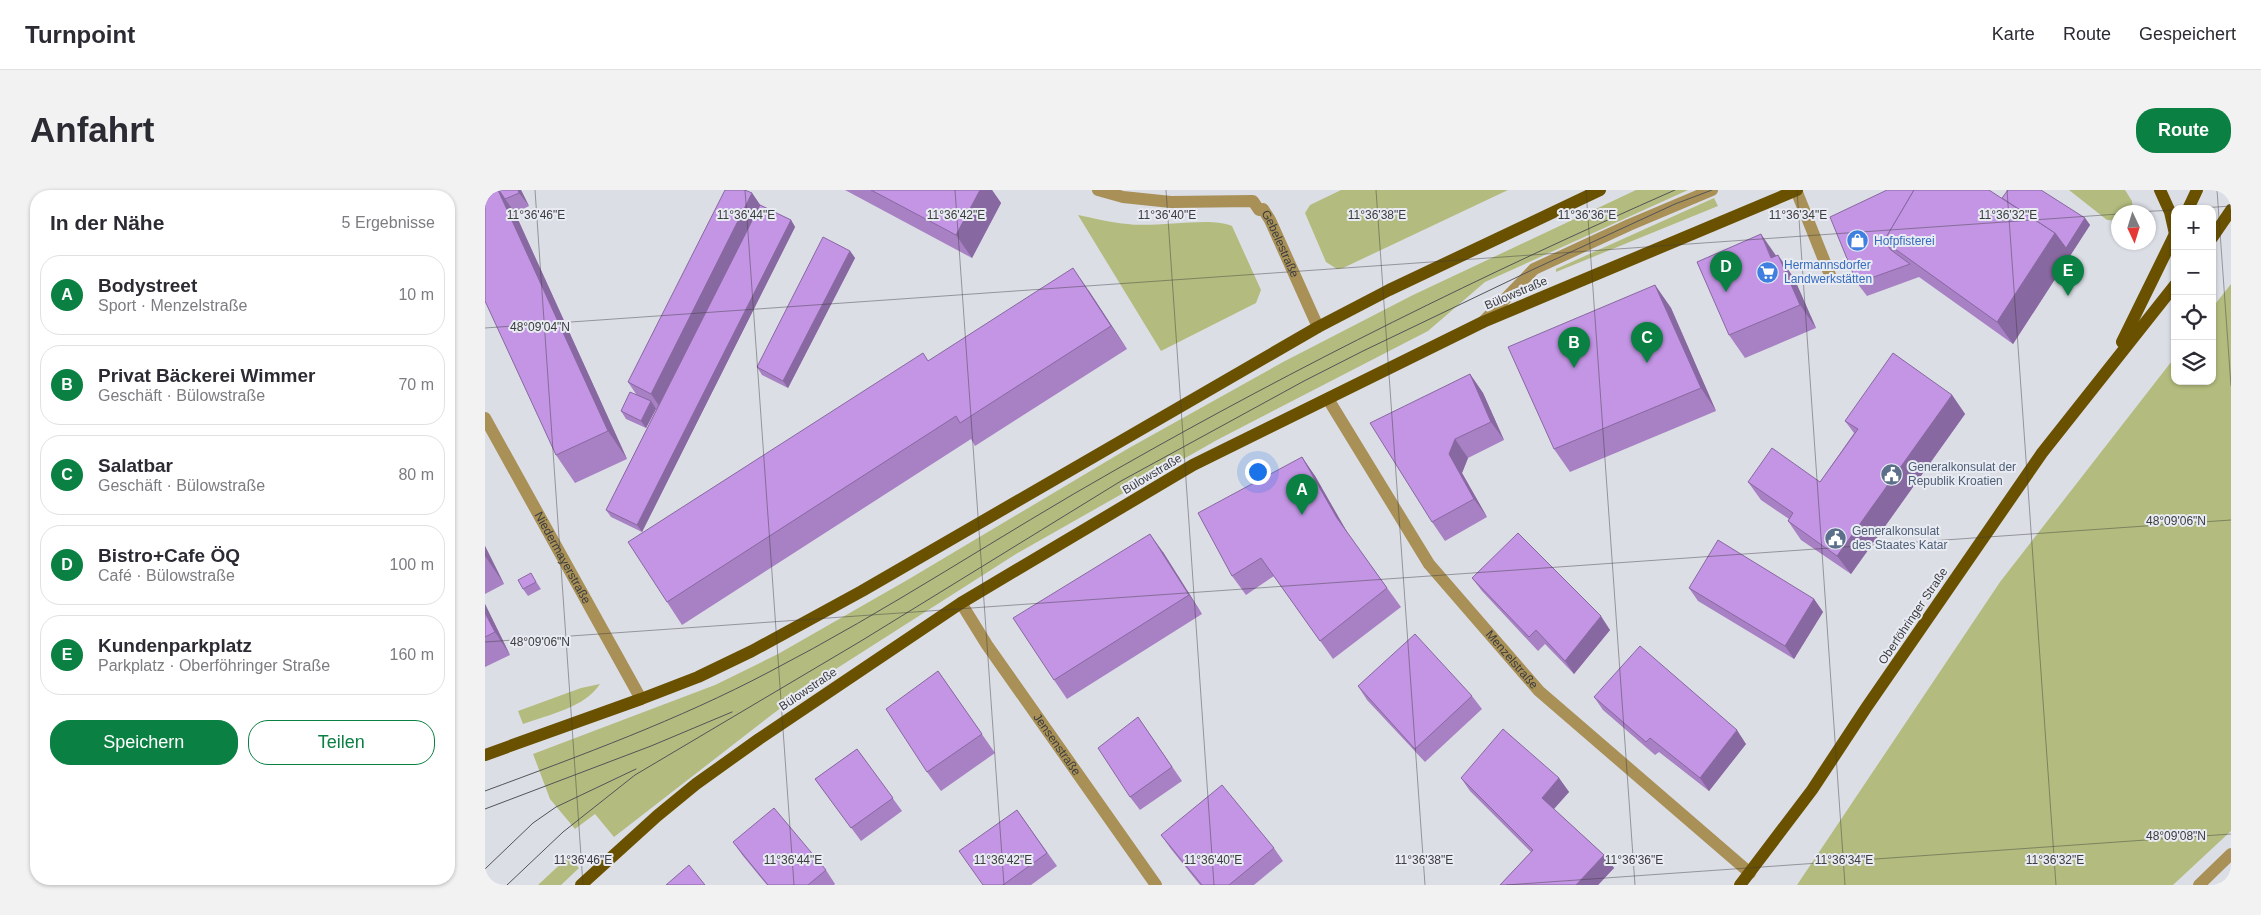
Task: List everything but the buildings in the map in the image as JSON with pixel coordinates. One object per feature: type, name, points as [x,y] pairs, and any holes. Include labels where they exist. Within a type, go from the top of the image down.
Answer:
[{"type":"main road","points":[[485,755],[698,677],[753,651],[862,591],[1318,327],[1389,290],[1600,190]]},
{"type":"main road","name":"Bülowstraße","points":[[581,885],[657,816],[696,784],[880,656],[961,603],[1193,466],[1483,322],[1796,190]]},
{"type":"main road","points":[[2161,190],[2171,216]]},
{"type":"main road","points":[[2190,205],[2197,190]]},
{"type":"main road","points":[[2216,232],[2231,210]]},
{"type":"main road","name":"Oberföhringer Straße","points":[[2111,364],[2171,242]]},
{"type":"main road","name":"Oberföhringer Straße","points":[[1740,885],[1812,790],[2042,452],[2171,290]]},
{"type":"street","name":"Gebelestraße","points":[[1098,190],[1123,196],[1171,202],[1253,200],[1259,210],[1263,209],[1270,220],[1318,327]]},
{"type":"street","points":[[1483,322],[1534,268],[1629,224],[1713,190]]},
{"type":"street","points":[[1796,190],[1830,275]]},
{"type":"street","name":"Menzelstraße","points":[[1328,400],[1429,564],[1539,691],[1750,874]]},
{"type":"street","name":"Niedermayerstraße","points":[[485,418],[641,699]]},
{"type":"street","name":"Jensenstraße","points":[[961,603],[987,644],[1156,885]]},
{"type":"street","points":[[2199,885],[2231,854]]},
{"type":"green space","points":[[1341,190],[1508,190],[1343,268],[1337,269],[1326,262],[1305,213],[1310,205]]},
{"type":"green space","points":[[1636,190],[1688,190],[1485,282],[1428,331],[1217,440],[1016,554],[828,674],[774,713],[614,837],[595,814],[575,829],[550,799],[533,754],[715,685],[778,654],[909,579],[1129,448],[1283,362],[1413,295]]},
{"type":"green space","points":[[2069,190],[2125,190],[2132,205],[2111,205],[2111,220],[2107,220]]},
{"type":"green space","points":[[1714,198],[1718,206],[1556,272],[1556,269]]},
{"type":"green space","points":[[1078,215],[1115,223],[1139,225],[1211,222],[1232,226],[1261,290],[1256,303],[1161,351]]},
{"type":"green space","points":[[2231,284],[2231,831],[2173,885],[1797,885],[2000,582],[2171,362],[2171,385],[2216,385],[2216,303]]},
{"type":"green space","points":[[600,684],[576,705],[523,724],[518,711],[581,688]]},
{"type":"green space","points":[[568,857],[579,868],[561,885],[538,885]]},
{"type":"tram line","points":[[485,791],[665,721],[769,672],[901,598],[1073,494],[1254,394],[1462,288],[1675,190]]},
{"type":"tram line","points":[[507,885],[563,832],[635,775],[861,641],[1121,481],[1363,351],[1534,269],[1675,204],[1712,190]]},
{"type":"tram line","points":[[485,809],[651,746],[732,712]]},
{"type":"tram line","points":[[485,869],[533,823],[556,807],[636,769]]},
{"type":"place","name":"Hofpfisterei","points":[[1858,241]]},
{"type":"place","name":"Hermannsdorfer Landwerkstätten","points":[[1768,272]]},
{"type":"place","name":"Bistro+Cafe ÖQ","points":[[1726,292]]},
{"type":"place","name":"Kundenparkplatz","points":[[2068,296]]},
{"type":"place","name":"Salatbar","points":[[1647,363]]},
{"type":"place","name":"Privat Bäckerei Wimmer","points":[[1574,368]]},
{"type":"place","name":"Generalkonsulat der Republik Kroatien","points":[[1892,474]]},
{"type":"place","name":"Bodystreet","points":[[1302,515]]},
{"type":"place","name":"Generalkonsulat des Staates Katar","points":[[1836,538]]}]
